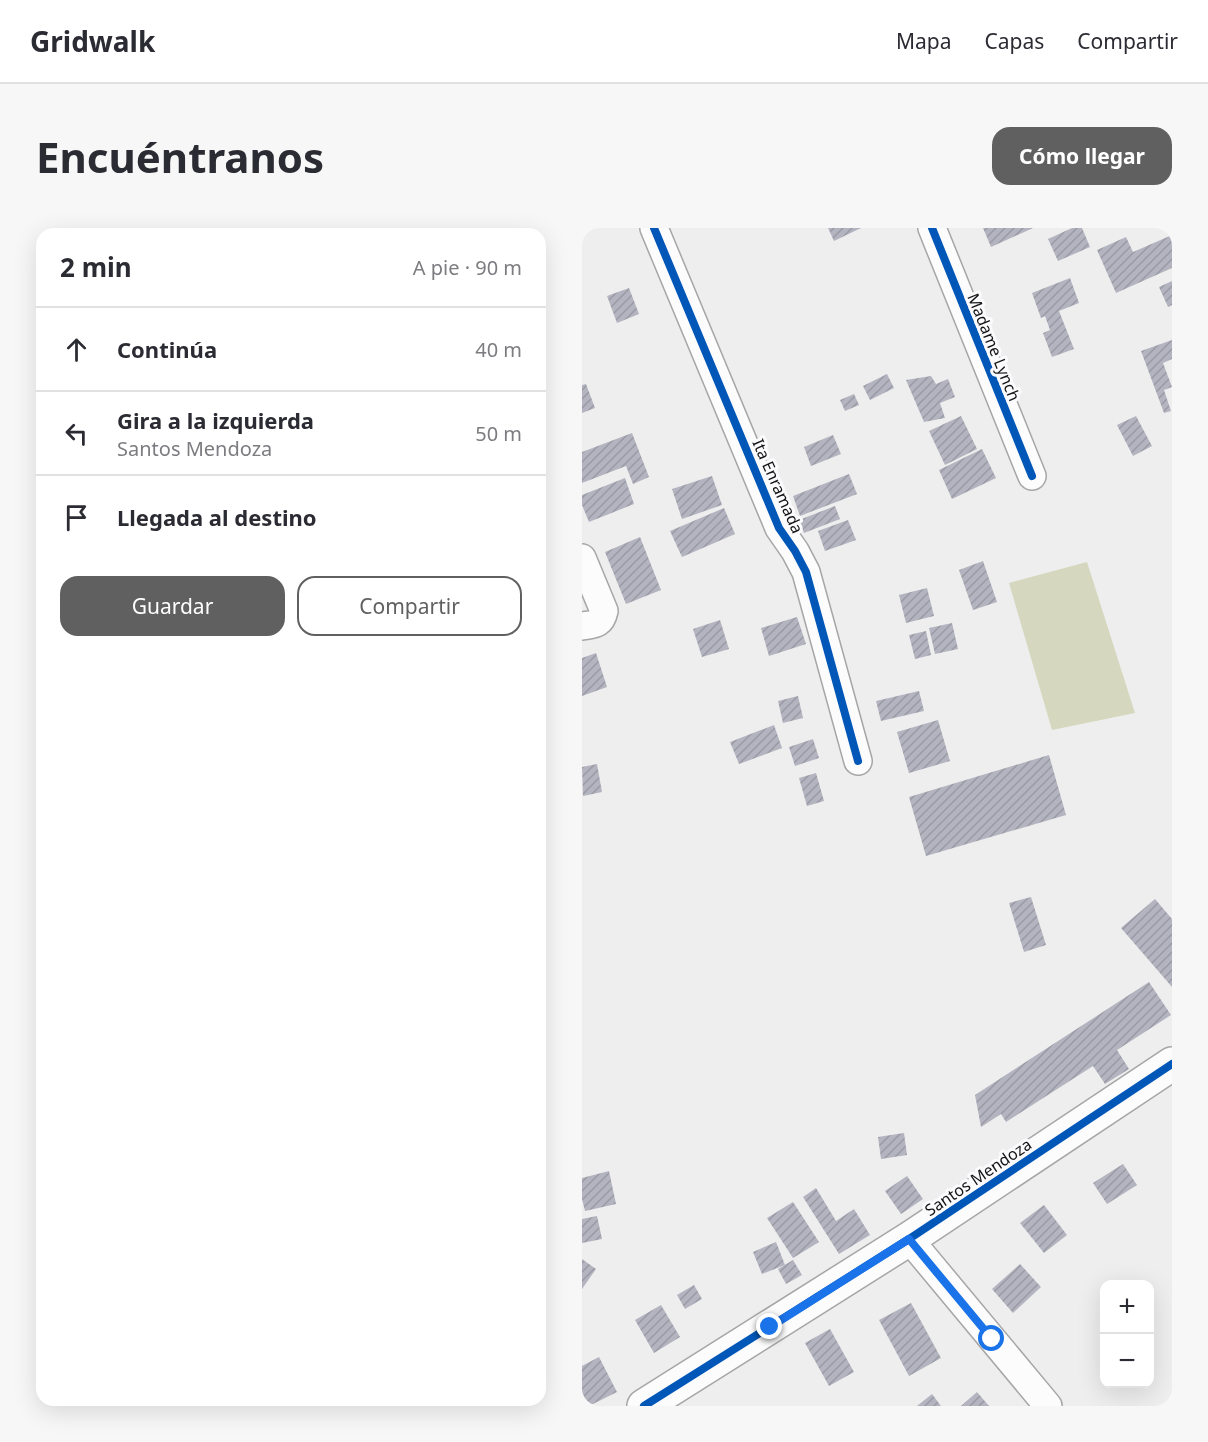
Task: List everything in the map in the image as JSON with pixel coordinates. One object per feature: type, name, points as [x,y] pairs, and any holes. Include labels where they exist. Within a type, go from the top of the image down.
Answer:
[{"type":"street","name":"Ita Enramada","points":[[654,228],[779,528],[806,572],[858,761]]},
{"type":"street","name":"Madame Lynch","points":[[932,228],[1032,476]]},
{"type":"street","points":[[582,558],[604,611],[598,623],[582,626]]},
{"type":"street","name":"Santos Mendoza","points":[[650,1405],[1170,1070]]},
{"type":"street","points":[[909,1239],[1048,1406]]},
{"type":"green space","points":[[1087,562],[1135,713],[1052,730],[1009,583]]},
{"type":"building","points":[[828,228],[861,228],[834,241]]},
{"type":"building","points":[[983,228],[1033,228],[991,247]]},
{"type":"building","points":[[1072,228],[1082,228],[1090,247],[1058,261],[1048,239]]},
{"type":"building","points":[[1172,235],[1172,268],[1116,293],[1097,250],[1126,237],[1133,252]]},
{"type":"building","points":[[1070,278],[1079,303],[1059,311],[1074,349],[1052,357],[1043,333],[1050,330],[1045,316],[1041,318],[1032,293]]},
{"type":"building","points":[[1172,281],[1172,305],[1168,307],[1159,287]]},
{"type":"building","points":[[629,288],[639,314],[617,323],[607,296]]},
{"type":"building","points":[[1172,340],[1172,359],[1163,363],[1172,387],[1164,390],[1171,411],[1164,413],[1141,351]]},
{"type":"building","points":[[887,374],[894,388],[870,400],[863,386]]},
{"type":"building","points":[[931,376],[936,384],[948,379],[955,397],[940,403],[945,418],[924,422],[906,380]]},
{"type":"building","points":[[586,384],[595,408],[582,413],[582,385]]},
{"type":"building","points":[[854,394],[859,405],[845,411],[840,400]]},
{"type":"building","points":[[961,416],[977,449],[945,465],[929,431]]},
{"type":"building","points":[[1136,416],[1152,446],[1133,456],[1117,425]]},
{"type":"building","points":[[632,433],[649,477],[633,484],[626,466],[582,483],[582,452]]},
{"type":"building","points":[[833,435],[841,454],[811,466],[804,447]]},
{"type":"building","points":[[982,449],[996,478],[952,499],[939,470]]},
{"type":"building","points":[[849,474],[857,494],[800,516],[793,496]]},
{"type":"building","points":[[712,476],[722,505],[682,519],[672,489]]},
{"type":"building","points":[[625,478],[634,504],[589,522],[582,505],[582,495]]},
{"type":"building","points":[[835,506],[840,519],[804,533],[799,520]]},
{"type":"building","points":[[724,508],[735,534],[682,557],[670,531]]},
{"type":"building","points":[[848,520],[856,540],[825,551],[818,531]]},
{"type":"building","points":[[640,537],[661,590],[626,604],[605,552]]},
{"type":"building","points":[[983,561],[997,602],[973,610],[959,570]]},
{"type":"building","points":[[927,588],[934,616],[906,623],[899,595]]},
{"type":"building","points":[[797,617],[806,644],[769,656],[761,628]]},
{"type":"building","points":[[720,620],[729,649],[702,657],[693,629]]},
{"type":"building","points":[[952,623],[958,649],[935,654],[929,628]]},
{"type":"building","points":[[926,631],[931,655],[915,659],[909,635]]},
{"type":"building","points":[[596,653],[607,687],[582,696],[582,658]]},
{"type":"building","points":[[919,691],[924,711],[881,721],[876,701]]},
{"type":"building","points":[[798,696],[803,718],[783,723],[778,701]]},
{"type":"building","points":[[938,720],[950,761],[909,773],[897,732]]},
{"type":"building","points":[[774,725],[782,748],[739,764],[730,742]]},
{"type":"building","points":[[813,739],[819,758],[795,766],[789,747]]},
{"type":"building","points":[[1049,755],[1066,815],[926,856],[909,797]]},
{"type":"building","points":[[597,764],[602,792],[583,796],[582,767]]},
{"type":"building","points":[[816,773],[824,801],[807,806],[799,778]]},
{"type":"building","points":[[1031,897],[1046,945],[1024,952],[1009,903]]},
{"type":"building","points":[[1155,899],[1172,919],[1172,987],[1121,928]]},
{"type":"building","points":[[1149,982],[1171,1015],[1117,1050],[1129,1069],[1105,1084],[1093,1066],[1006,1122],[1001,1114],[981,1127],[975,1095]]},
{"type":"building","points":[[904,1133],[907,1155],[881,1159],[878,1137]]},
{"type":"building","points":[[1123,1164],[1137,1185],[1107,1204],[1093,1183]]},
{"type":"building","points":[[609,1171],[616,1204],[585,1211],[582,1199],[582,1178]]},
{"type":"building","points":[[907,1176],[923,1199],[901,1214],[885,1191]]},
{"type":"building","points":[[816,1188],[836,1221],[854,1209],[870,1235],[839,1254],[803,1197]]},
{"type":"building","points":[[793,1202],[819,1242],[793,1258],[767,1218]]},
{"type":"building","points":[[1044,1205],[1067,1235],[1044,1253],[1020,1223]]},
{"type":"building","points":[[597,1216],[602,1239],[582,1243],[582,1219]]},
{"type":"building","points":[[776,1242],[785,1265],[762,1274],[753,1252]]},
{"type":"building","points":[[582,1259],[596,1269],[582,1289]]},
{"type":"building","points":[[793,1260],[802,1275],[786,1284],[778,1269]]},
{"type":"building","points":[[1020,1264],[1041,1287],[1013,1313],[992,1289]]},
{"type":"building","points":[[694,1285],[702,1299],[685,1309],[677,1295]]},
{"type":"building","points":[[911,1303],[941,1358],[909,1376],[879,1320]]},
{"type":"building","points":[[661,1305],[680,1337],[654,1353],[635,1320]]},
{"type":"building","points":[[830,1329],[854,1372],[829,1386],[805,1343]]},
{"type":"building","points":[[599,1357],[617,1392],[589,1406],[582,1406],[582,1366]]},
{"type":"building","points":[[977,1392],[989,1406],[961,1406]]},
{"type":"building","points":[[932,1394],[941,1406],[917,1406]]},
{"type":"cycle path","points":[[654,228],[779,528],[806,572],[858,761]]},
{"type":"cycle path","points":[[932,228],[1032,476]]},
{"type":"cycle path","points":[[644,1406],[909,1239],[1172,1064]]},
{"type":"route","points":[[770,1327],[909,1239],[992,1339]]}]
